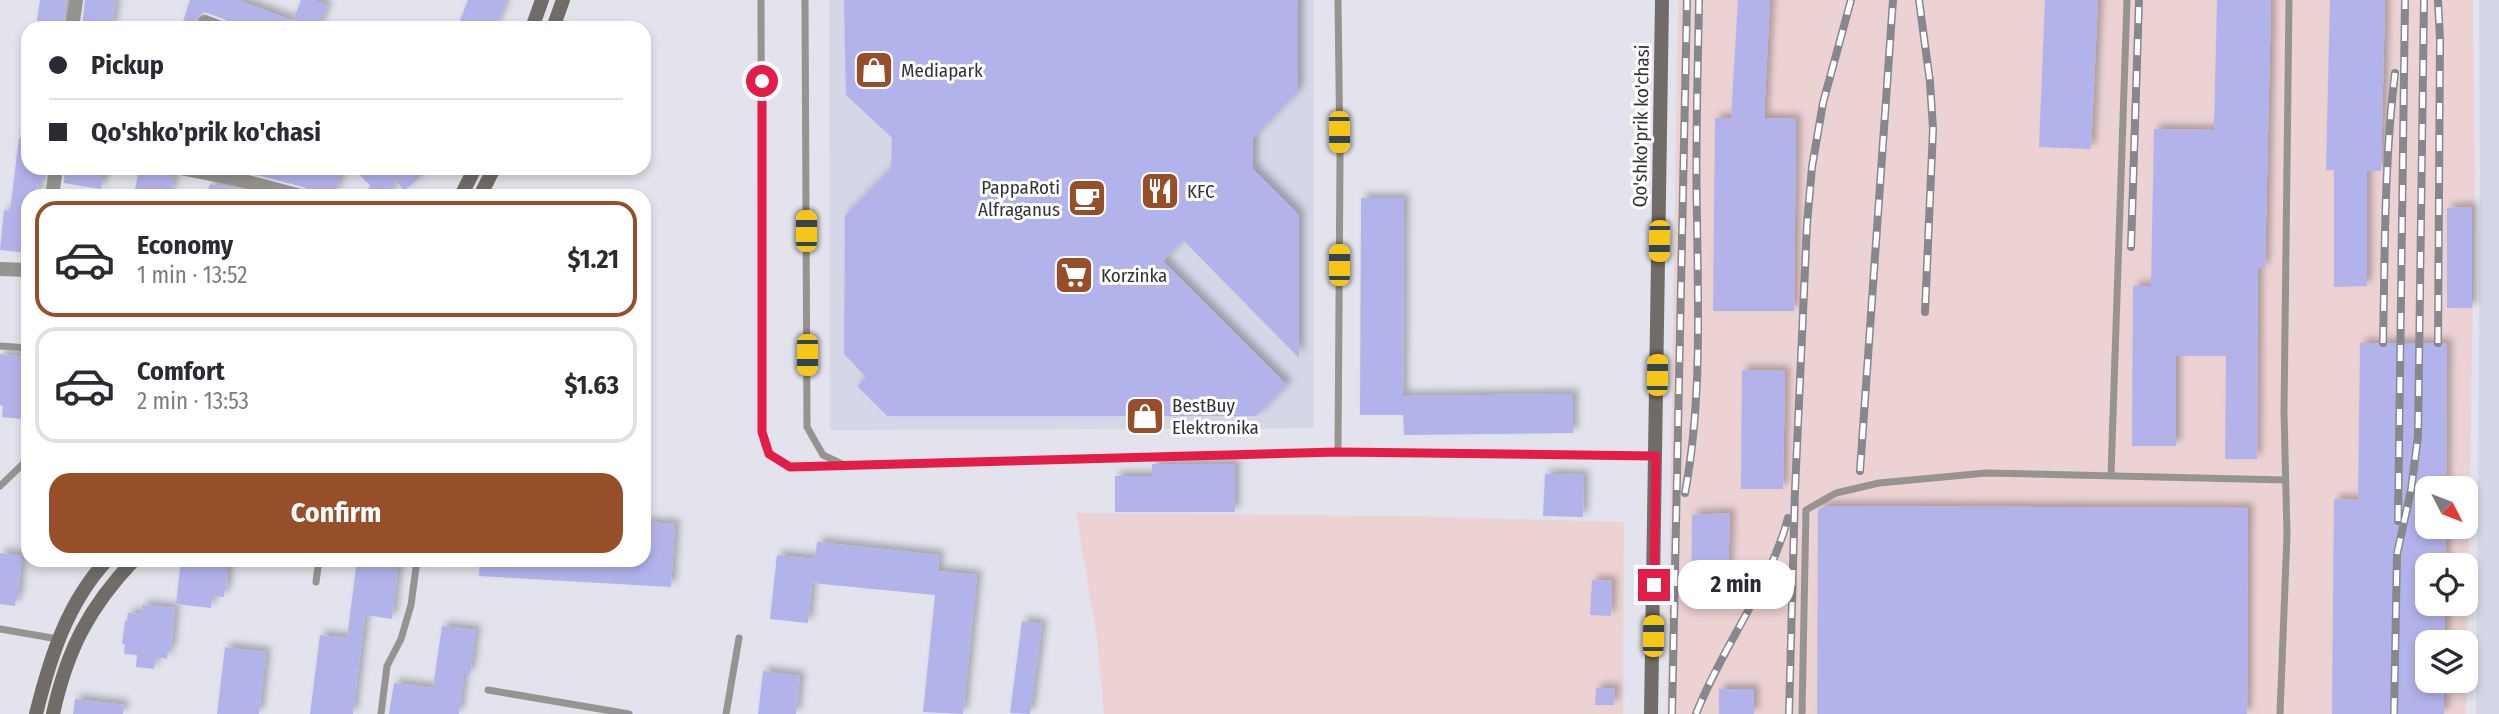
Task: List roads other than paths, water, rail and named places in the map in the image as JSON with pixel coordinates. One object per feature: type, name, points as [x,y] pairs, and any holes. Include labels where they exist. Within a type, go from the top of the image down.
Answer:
[{"type":"street","points":[[73,21],[76,0]]},
{"type":"street","points":[[534,21],[542,0]]},
{"type":"street","points":[[556,21],[563,0]]},
{"type":"street","name":"Qo'shko'prik ko'chasi","points":[[1651,714],[1662,0]]},
{"type":"street","points":[[216,175],[274,189]]},
{"type":"street","points":[[0,269],[21,270]]},
{"type":"street","points":[[36,714],[58,639],[82,592],[102,567]]},
{"type":"street","points":[[53,714],[66,666],[87,618],[101,597],[128,567]]},
{"type":"lane","points":[[761,0],[762,432],[769,454],[790,467],[1338,452],[1656,456]]},
{"type":"lane","points":[[804,0],[807,427],[823,455],[844,465]]},
{"type":"lane","points":[[1338,0],[1338,452]]},
{"type":"lane","points":[[2111,475],[2127,0]]},
{"type":"lane","points":[[2280,714],[2287,534],[2284,412],[2288,0]]},
{"type":"lane","points":[[0,346],[21,348]]},
{"type":"lane","points":[[0,486],[21,465]]},
{"type":"lane","points":[[1802,714],[1807,510],[1836,493],[1878,483],[1986,473],[2285,480]]},
{"type":"lane","points":[[316,583],[318,567]]},
{"type":"lane","points":[[381,714],[387,666],[401,639],[411,606],[416,567]]},
{"type":"lane","points":[[0,629],[58,639]]},
{"type":"lane","points":[[726,714],[738,638]]},
{"type":"lane","points":[[488,690],[629,714]]},
{"type":"railway","points":[[1672,714],[1687,0]]},
{"type":"railway","points":[[1685,493],[1694,424],[1698,356],[1696,163],[1699,0]]},
{"type":"railway","points":[[1789,714],[1795,491],[1807,224],[1812,167],[1823,103],[1851,0]]},
{"type":"railway","points":[[1860,471],[1893,0]]},
{"type":"railway","points":[[1919,0],[1933,129],[1925,312]]},
{"type":"railway","points":[[2131,247],[2139,0]]},
{"type":"railway","points":[[2398,521],[2405,0]]},
{"type":"railway","points":[[2394,714],[2397,554],[2411,490],[2418,436],[2424,0]]},
{"type":"railway","points":[[2438,0],[2438,343]]},
{"type":"railway","points":[[2383,343],[2387,174],[2395,73]]},
{"type":"railway","points":[[1696,714],[1769,569],[1788,518]]},
{"type":"place","name":"Mediapark","points":[[874,70]]},
{"type":"place","name":"KFC","points":[[1160,191]]},
{"type":"place","name":"PappaRoti Alfraganus","points":[[1087,198]]},
{"type":"place","name":"Korzinka","points":[[1074,275]]},
{"type":"place","name":"BestBuy Elektronika","points":[[1145,416]]}]
